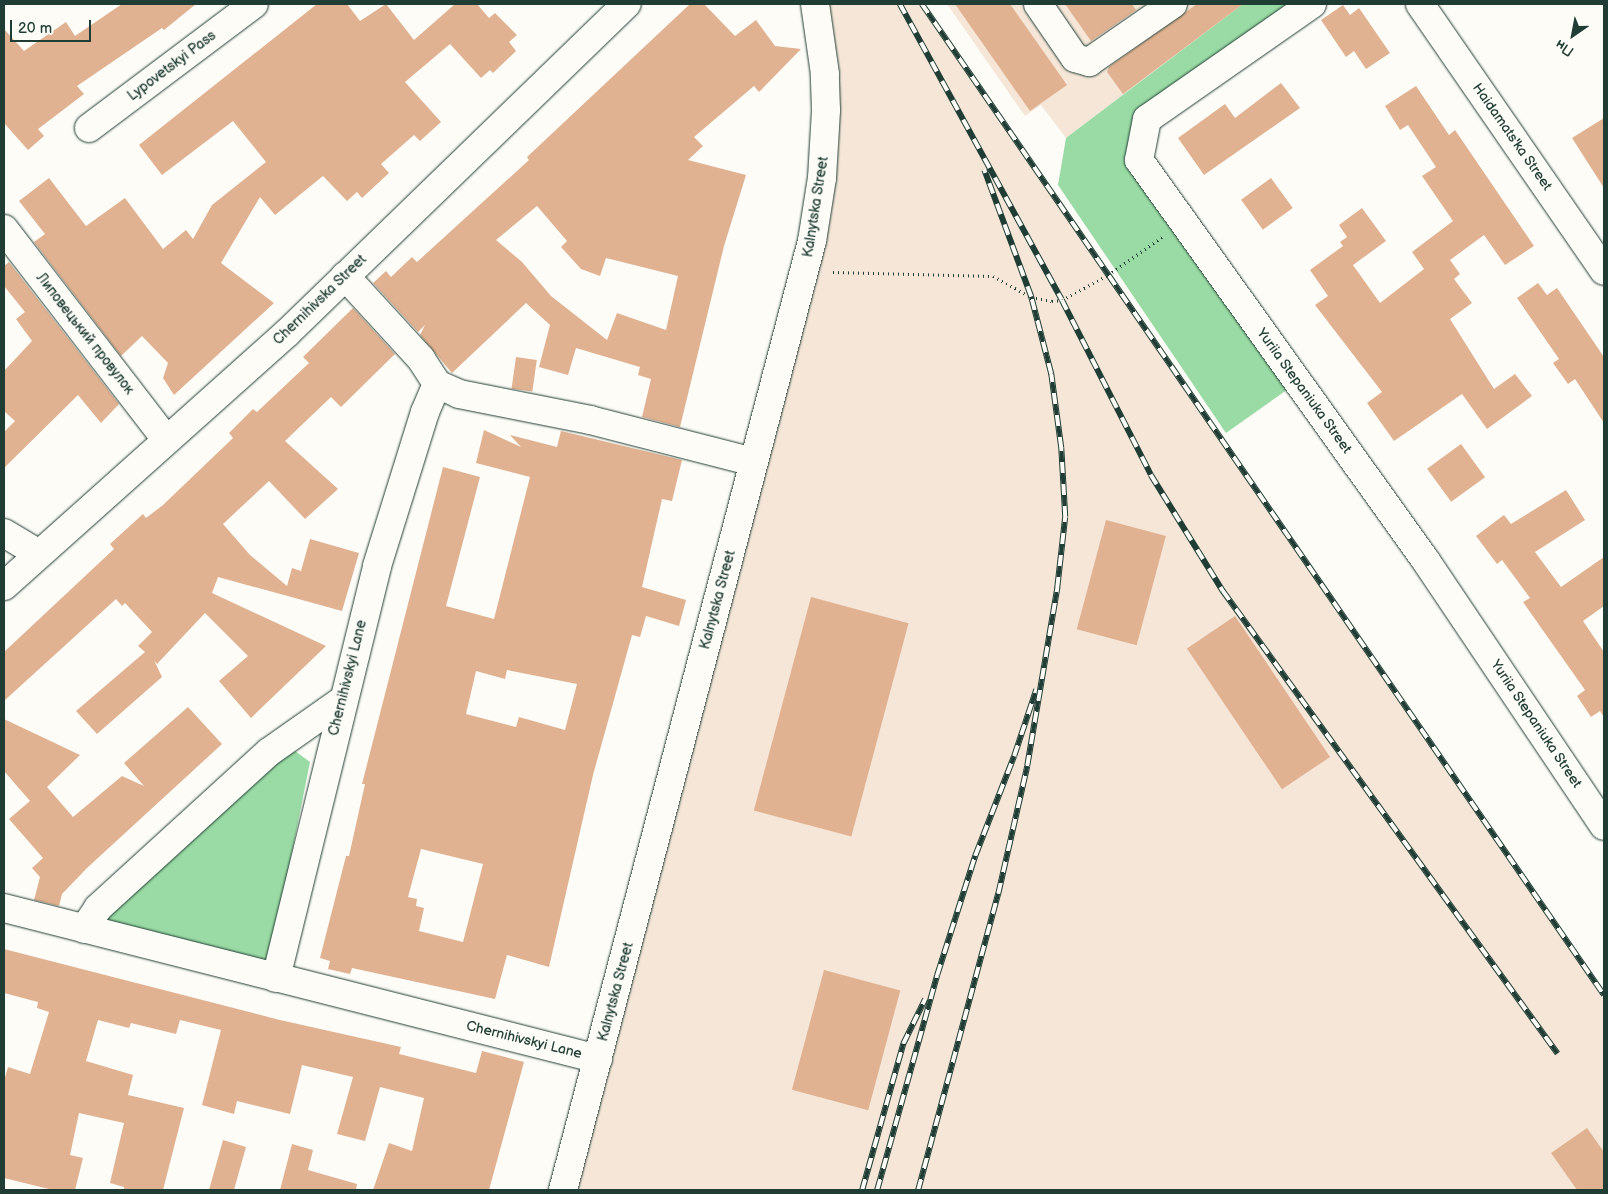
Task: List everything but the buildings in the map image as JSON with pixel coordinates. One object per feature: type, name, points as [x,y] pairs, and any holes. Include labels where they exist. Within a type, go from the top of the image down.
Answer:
[{"type":"street","name":"Lypovetskyi Pass","points":[[89,128],[254,4]]},
{"type":"street","name":"Chernihivska Street","points":[[4,586],[37,553],[346,276],[628,4]]},
{"type":"street","name":"Kalnytska Street","points":[[564,1190],[805,272],[818,210],[826,144],[825,74],[816,4]]},
{"type":"street","points":[[1038,4],[1075,58],[1089,62],[1156,9]]},
{"type":"street","name":"Yuriia Stepaniuka Street","points":[[1312,4],[1147,119],[1138,160],[1426,562],[1604,826]]},
{"type":"street","name":"Haidamats'ka Street","points":[[1420,4],[1604,271]]},
{"type":"street","name":"Липовецький провулок","points":[[4,229],[166,439]]},
{"type":"street","points":[[346,276],[421,359],[437,384],[460,394],[590,420],[754,462]]},
{"type":"street","name":"Chernihivskyi Lane","points":[[276,978],[342,700],[377,566],[425,412],[437,384]]},
{"type":"street","points":[[4,533],[37,553]]},
{"type":"street","points":[[84,929],[98,908],[269,752],[342,700]]},
{"type":"street","name":"Chernihivskyi Lane","points":[[4,908],[598,1059]]},
{"type":"path","points":[[805,272],[981,274],[1004,280],[1039,300],[1062,300],[1108,275],[1183,222]]},
{"type":"shaded area","points":[[815,4],[924,4],[1604,995],[1604,1190],[564,1190],[812,241]]},
{"type":"shaded area","points":[[947,4],[1243,4],[1066,138],[1041,105],[1025,116]]},
{"type":"green space","points":[[1243,4],[1297,4],[1143,115],[1132,161],[1291,387],[1226,433],[1058,185],[1066,138]]},
{"type":"green space","points":[[295,751],[310,762],[270,962],[99,923],[271,759]]},
{"type":"railway","points":[[900,4],[1062,300],[1151,475],[1223,591],[1558,1054]]},
{"type":"railway","points":[[922,4],[1604,995]]},
{"type":"railway","points":[[918,1190],[998,894],[1027,766],[1057,588],[1065,517],[1061,448],[1051,374],[1031,297],[984,170]]},
{"type":"railway","points":[[877,1190],[937,975],[975,856],[1014,756],[1036,690]]},
{"type":"railway","points":[[862,1190],[903,1044],[925,999]]}]
